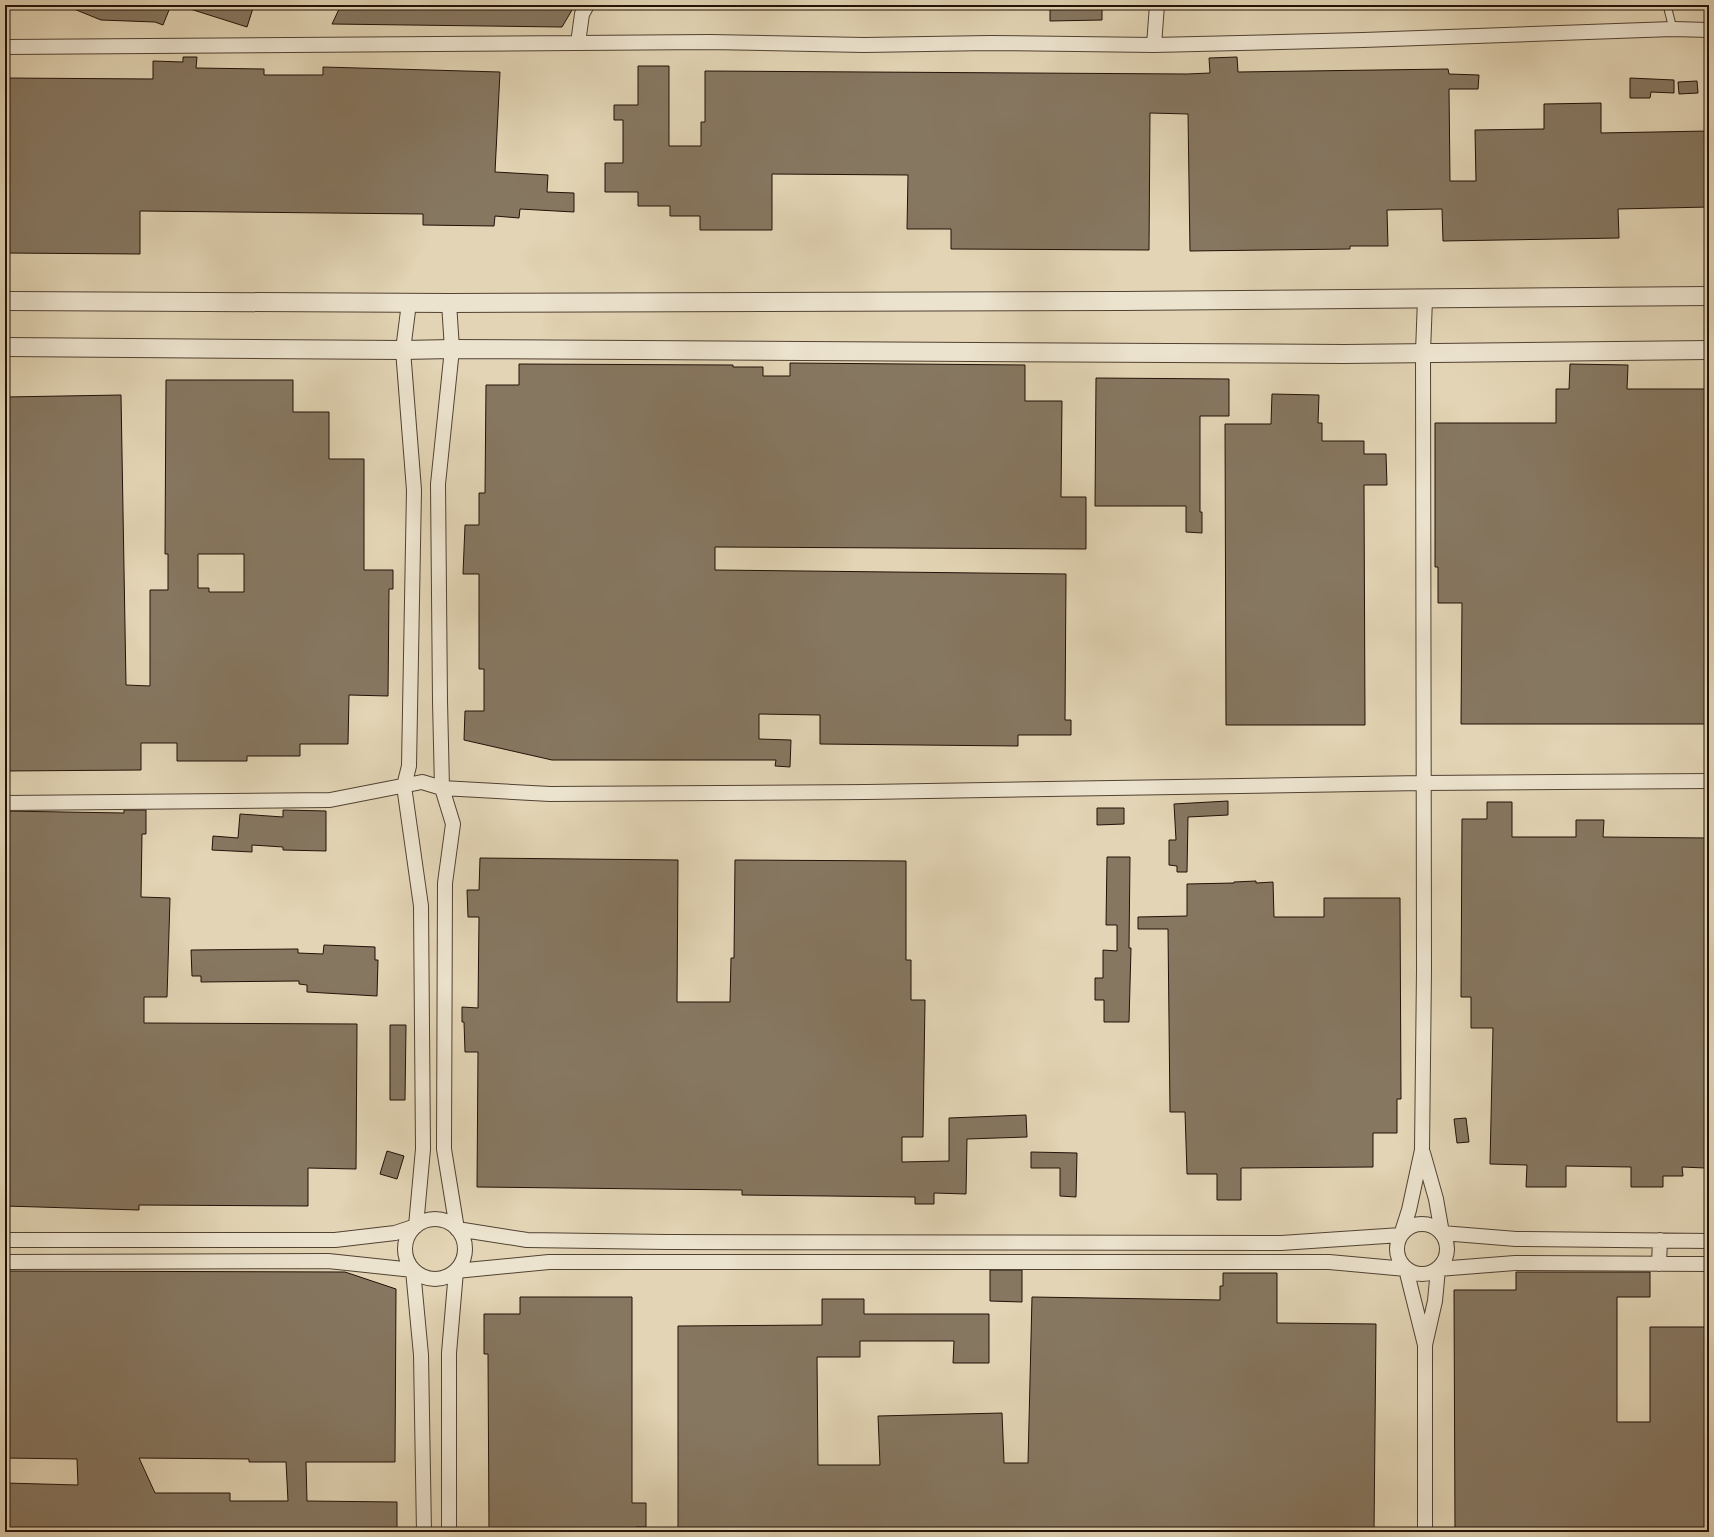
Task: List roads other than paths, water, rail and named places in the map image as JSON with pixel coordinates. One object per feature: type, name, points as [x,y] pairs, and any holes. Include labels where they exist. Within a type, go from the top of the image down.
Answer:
[{"type":"street","points":[[578,43],[582,14],[587,5]]},
{"type":"street","points":[[1154,45],[1157,5]]},
{"type":"street","points":[[5,47],[710,42],[864,45],[990,43],[1154,45],[1362,40],[1673,29],[1709,30]]},
{"type":"street","points":[[5,301],[449,303],[1425,299],[1709,296]]},
{"type":"street","points":[[1425,299],[1423,352],[1422,1150],[1409,1210],[1398,1242],[1397,1251],[1400,1263],[1406,1269],[1425,1345]]},
{"type":"street","points":[[409,303],[403,350],[414,490],[409,766],[404,786],[421,906],[423,1149],[416,1226]]},
{"type":"street","points":[[449,303],[452,349],[438,484],[442,788],[453,824],[445,883],[444,1149],[457,1229]]},
{"type":"street","points":[[5,347],[1336,354],[1709,350]]},
{"type":"street","points":[[5,803],[330,800],[422,782],[442,788],[550,794],[867,792],[1423,783],[1709,781]]},
{"type":"street","points":[[1422,1150],[1436,1199],[1442,1233]]},
{"type":"street","points":[[449,1532],[449,1353],[456,1271],[464,1256],[465,1245],[463,1238],[457,1229],[450,1223],[440,1219],[432,1219],[422,1222],[409,1233],[405,1242],[405,1253],[409,1266],[413,1270],[426,1278],[437,1279],[448,1277],[456,1271],[549,1262],[1329,1262],[1406,1269],[1421,1275],[1429,1274],[1438,1269],[1445,1261],[1448,1253],[1447,1241],[1442,1233],[1437,1228],[1424,1224],[1415,1225],[1408,1228],[1401,1235],[1281,1243],[667,1242],[527,1240],[457,1229]]},
{"type":"street","points":[[5,1240],[335,1240],[394,1233],[416,1226]]},
{"type":"street","points":[[1442,1233],[1516,1239],[1709,1241]]},
{"type":"street","points":[[1659,1264],[1660,1240]]},
{"type":"street","points":[[801,1262],[802,1242]]},
{"type":"street","points":[[1023,1242],[1023,1263]]},
{"type":"street","points":[[1193,1243],[1193,1263]]},
{"type":"street","points":[[5,1262],[328,1261],[413,1270]]},
{"type":"street","points":[[1438,1269],[1515,1263],[1709,1264]]},
{"type":"street","points":[[1425,1532],[1425,1345],[1435,1301],[1438,1269]]},
{"type":"street","points":[[413,1270],[421,1355],[424,1532]]},
{"type":"lane","points":[[1667,5],[1673,29]]}]
